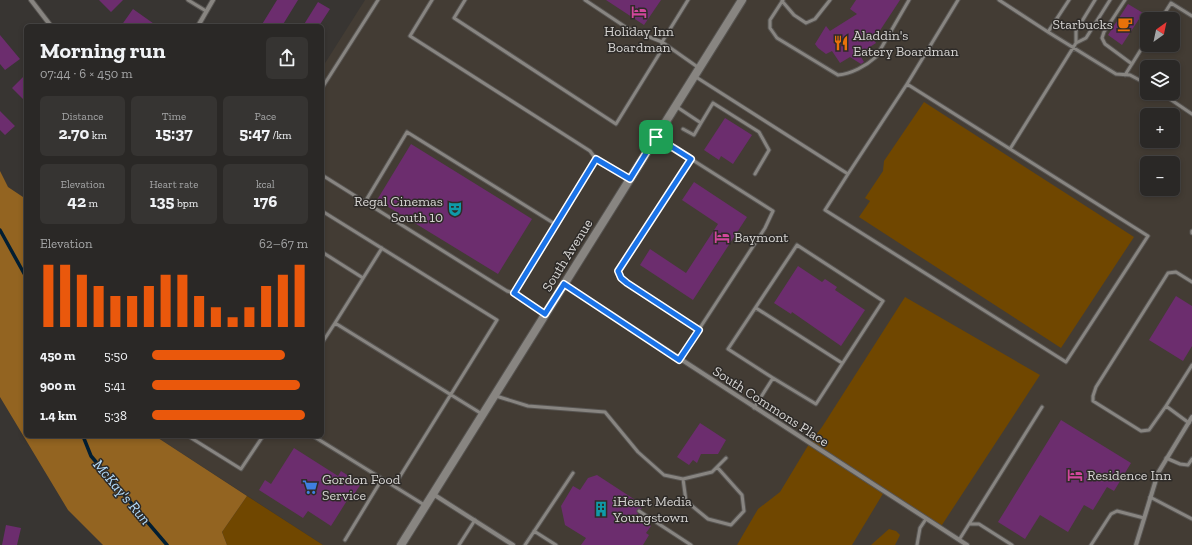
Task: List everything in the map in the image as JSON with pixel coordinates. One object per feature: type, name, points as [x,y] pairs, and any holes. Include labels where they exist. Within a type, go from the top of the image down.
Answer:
[{"type":"main road","name":"South Avenue","points":[[401,545],[742,0]]},
{"type":"street","points":[[31,0],[49,24]]},
{"type":"street","points":[[199,24],[213,0]]},
{"type":"street","name":"South Commons Place","points":[[564,284],[679,360],[967,545]]},
{"type":"street","points":[[1136,545],[1158,473],[1192,417]]},
{"type":"street","points":[[433,494],[513,545]]},
{"type":"lane","points":[[188,0],[206,12]]},
{"type":"lane","points":[[324,85],[378,0]]},
{"type":"lane","points":[[432,0],[410,36],[590,151],[596,159],[630,179]]},
{"type":"lane","points":[[464,0],[454,18],[616,124],[660,51],[662,42],[688,0]]},
{"type":"lane","points":[[585,0],[627,28],[662,42],[700,68]]},
{"type":"lane","points":[[830,0],[816,19],[806,23],[794,15],[782,1],[770,20],[773,33],[795,50],[838,75],[846,74],[868,64],[876,57],[909,0]]},
{"type":"lane","points":[[907,84],[1148,236],[1066,362],[825,210],[907,84],[958,0]]},
{"type":"lane","points":[[999,0],[1116,74],[1125,74],[1140,80]]},
{"type":"lane","points":[[1048,32],[1069,0]]},
{"type":"lane","points":[[1010,149],[1074,47],[1076,43],[1076,31],[1095,0]]},
{"type":"lane","points":[[1076,43],[1086,38],[1110,0]]},
{"type":"lane","points":[[1125,0],[1104,32],[1102,38],[1105,44],[1132,64]]},
{"type":"lane","points":[[1165,12],[1171,1],[1192,16]]},
{"type":"lane","points":[[1125,74],[1140,51]]},
{"type":"lane","points":[[694,76],[848,174]]},
{"type":"lane","points":[[1171,100],[1192,114]]},
{"type":"lane","points":[[683,129],[694,135],[713,103],[759,132],[769,150],[756,174]]},
{"type":"lane","points":[[675,106],[701,123]]},
{"type":"lane","points":[[365,202],[407,132],[556,224]]},
{"type":"lane","points":[[656,137],[772,210],[765,228],[679,360]]},
{"type":"lane","points":[[514,293],[596,159]]},
{"type":"lane","points":[[691,159],[618,271],[621,278],[627,283],[699,330]]},
{"type":"lane","points":[[324,176],[507,291],[514,293],[545,314]]},
{"type":"lane","points":[[324,212],[497,320],[394,486]]},
{"type":"lane","points":[[797,245],[883,301],[842,363],[816,404],[728,350],[797,245]]},
{"type":"lane","points":[[324,340],[382,248]]},
{"type":"lane","points":[[324,253],[363,278]]},
{"type":"lane","points":[[1192,282],[1176,272],[1168,273],[1096,387],[1093,401],[1142,431],[1149,430],[1192,365]]},
{"type":"lane","points":[[756,308],[842,363]]},
{"type":"lane","points":[[335,323],[482,414]]},
{"type":"lane","points":[[754,408],[773,378]]},
{"type":"lane","points":[[494,395],[528,406],[606,412],[643,457],[664,475],[683,479],[712,472],[726,458]]},
{"type":"lane","points":[[1166,406],[1189,423]]},
{"type":"lane","points":[[959,540],[1042,407]]},
{"type":"lane","points":[[191,438],[241,469],[262,438]]},
{"type":"lane","points":[[316,438],[426,506]]},
{"type":"lane","points":[[1166,458],[1184,465],[1188,465],[1192,459]]},
{"type":"lane","points":[[683,479],[686,501],[708,519],[731,525],[744,511],[742,495],[717,467]]},
{"type":"lane","points":[[525,545],[573,473]]},
{"type":"lane","points":[[345,540],[382,479]]},
{"type":"lane","points":[[1150,497],[1192,519]]},
{"type":"lane","points":[[639,511],[691,545]]},
{"type":"lane","points":[[1091,545],[1111,514],[1117,511],[1144,518]]},
{"type":"lane","points":[[917,545],[920,528],[926,519]]},
{"type":"lane","points":[[459,545],[475,520]]},
{"type":"lane","points":[[969,524],[979,524],[1012,545]]},
{"type":"lane","points":[[534,531],[556,545]]},
{"type":"shaded area","points":[[365,0],[1192,0],[1192,545],[323,545],[158,438],[324,438],[324,65]]},
{"type":"shaded area","points":[[924,102],[1134,237],[1061,348],[859,217],[870,201],[865,198],[883,171],[884,161]]},
{"type":"shaded area","points":[[0,171],[8,187],[24,198],[24,437],[0,397]]},
{"type":"shaded area","points":[[905,297],[1040,375],[940,528],[884,492],[852,545],[737,545],[758,509],[780,492],[809,444],[822,427]]},
{"type":"shaded area","points":[[25,438],[158,438],[247,496],[222,532],[227,545],[103,545],[68,510]]},
{"type":"shaded area","points":[[247,496],[323,545],[227,545],[222,532]]},
{"type":"shaded area","points":[[889,529],[896,531],[900,535],[895,545],[871,545]]},
{"type":"building","points":[[99,0],[123,0],[111,12]]},
{"type":"building","points":[[277,0],[298,0],[283,24],[262,24]]},
{"type":"building","name":"Holiday Inn Boardman","points":[[606,0],[661,0],[644,25]]},
{"type":"building","points":[[856,0],[900,0],[879,32],[872,36],[876,43],[859,54],[864,62],[861,64],[850,57],[840,63],[832,51],[826,54],[815,44],[826,26],[830,31],[857,14],[850,9]]},
{"type":"building","points":[[318,2],[330,9],[320,24],[304,24]]},
{"type":"building","name":"Starbucks","points":[[1128,4],[1141,12],[1140,12],[1140,18],[1122,45],[1108,35]]},
{"type":"building","points":[[133,9],[154,24],[122,24]]},
{"type":"building","points":[[0,35],[20,59],[5,70],[0,64]]},
{"type":"building","points":[[24,76],[24,100],[12,88]]},
{"type":"building","points":[[0,111],[15,126],[5,135],[0,130]]},
{"type":"building","points":[[725,118],[752,135],[733,164],[721,156],[719,160],[704,150]]},
{"type":"building","name":"Regal Cinemas South 10","points":[[411,144],[532,219],[498,274],[377,200]]},
{"type":"building","name":"Baymont","points":[[694,182],[747,217],[693,300],[640,265],[650,249],[686,273],[718,224],[682,200]]},
{"type":"building","points":[[798,266],[822,282],[825,279],[837,287],[835,290],[865,310],[841,346],[792,312],[791,314],[774,303]]},
{"type":"building","points":[[1176,296],[1192,306],[1192,346],[1183,361],[1149,340]]},
{"type":"building","name":"Residence Inn","points":[[1061,420],[1131,463],[1114,491],[1107,487],[1093,510],[1084,505],[1068,532],[1040,515],[1025,539],[998,522]]},
{"type":"building","points":[[700,423],[726,440],[718,454],[701,454],[697,463],[693,460],[689,465],[677,457]]},
{"type":"building","name":"Gordon Food Service","points":[[294,448],[338,476],[341,471],[361,484],[350,500],[348,499],[331,526],[308,511],[303,518],[259,490],[265,480],[271,484]]},
{"type":"building","name":"iHeart Media Youngstown","points":[[597,475],[643,505],[641,509],[637,509],[638,514],[636,516],[651,526],[646,533],[649,535],[643,545],[581,545],[586,538],[565,525],[561,506],[573,486],[580,490],[588,478]]},
{"type":"building","points":[[6,525],[21,528],[17,545],[2,545]]},
{"type":"waterway","name":"McKay's Run","points":[[0,230],[24,273]]},
{"type":"waterway","name":"McKay's Run","points":[[84,438],[91,456],[167,545]]},
{"type":"place","name":"Holiday Inn Boardman","points":[[639,12]]},
{"type":"place","name":"Starbucks","points":[[1125,24]]},
{"type":"place","name":"Aladdin's Eatery Boardman","points":[[841,43]]},
{"type":"place","name":"Regal Cinemas South 10","points":[[455,209]]},
{"type":"place","name":"Baymont","points":[[722,237]]},
{"type":"place","name":"Residence Inn","points":[[1075,475]]},
{"type":"place","name":"Gordon Food Service","points":[[310,487]]},
{"type":"place","name":"iHeart Media Youngstown","points":[[601,509]]},
{"type":"route","points":[[656,137],[691,159],[618,271],[621,278],[627,283],[699,330],[679,360],[564,284],[545,314],[514,293],[537,253],[596,159],[630,179],[656,137]]}]
